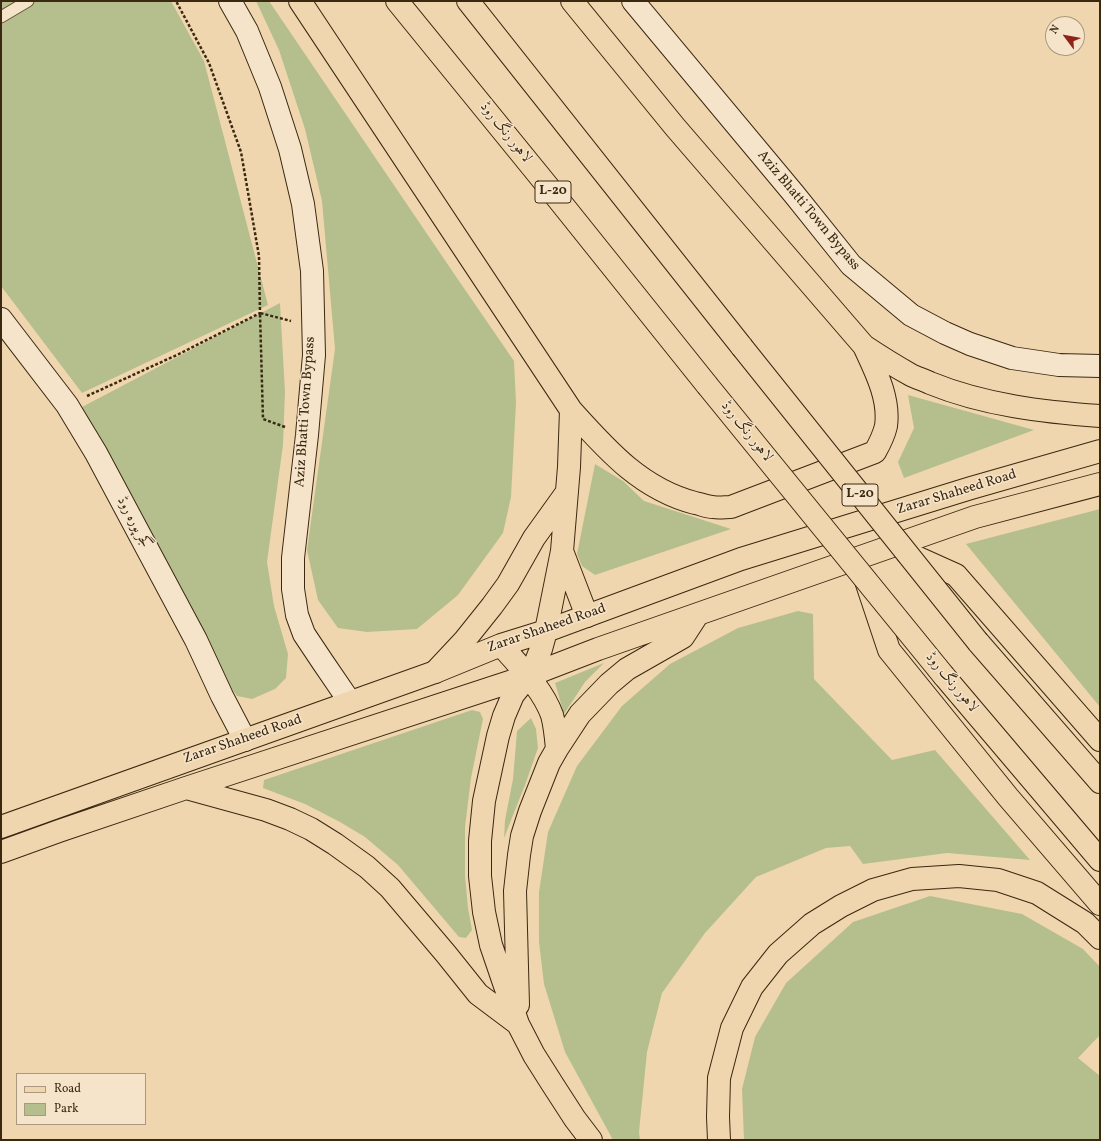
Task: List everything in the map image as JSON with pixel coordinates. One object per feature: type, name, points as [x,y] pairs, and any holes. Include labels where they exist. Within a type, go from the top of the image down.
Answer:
[{"type":"main road","points":[[300,1],[571,410],[602,445],[632,471],[657,488],[679,499],[712,507],[731,507],[875,452],[882,439],[886,425],[886,404],[878,378],[864,346],[676,127],[572,1]]},
{"type":"main road","name":"لاہور رنگ روڈ","points":[[397,1],[944,676],[1100,860]]},
{"type":"main road","name":"L-20","points":[[468,1],[978,642],[1100,782]]},
{"type":"main road","points":[[864,346],[911,375],[947,390],[1014,406],[1100,416]]},
{"type":"main road","points":[[571,410],[567,492],[562,551],[541,649],[528,676],[513,695],[504,716],[498,736],[484,802],[480,841],[480,876],[484,912],[491,945],[518,1024],[534,1055],[549,1079],[575,1119],[591,1140]]},
{"type":"main road","name":"Zarar Shaheed Road","points":[[1,826],[435,672],[500,645],[546,631],[741,559],[971,488],[1100,451]]},
{"type":"main road","name":"Zarar Shaheed Road","points":[[1,852],[186,788],[528,676],[598,649],[975,517],[1100,484]]},
{"type":"main road","points":[[435,672],[464,641],[492,606],[508,584],[534,538],[567,492]]},
{"type":"main road","points":[[562,551],[598,649]]},
{"type":"main road","points":[[907,553],[956,575],[1100,740]]},
{"type":"main road","points":[[866,580],[889,650],[1008,797],[1100,904]]},
{"type":"main road","points":[[518,1024],[515,891],[518,855],[530,811],[547,769],[557,749],[580,714],[609,684],[627,669],[683,637],[698,614]]},
{"type":"main road","points":[[500,645],[528,676],[538,690],[552,716],[557,749]]},
{"type":"main road","points":[[186,788],[266,810],[290,819],[311,829],[335,844],[367,867],[390,888],[478,994],[518,1024]]},
{"type":"main road","points":[[719,1140],[719,1078],[732,1028],[752,987],[778,954],[812,924],[842,906],[873,890],[912,879],[959,876],[998,880],[1037,893],[1085,923],[1100,938]]},
{"type":"street","name":"Aziz Bhatti Town Bypass","points":[[230,1],[247,31],[270,87],[290,149],[303,204],[312,271],[314,355],[307,435],[293,558],[293,589],[297,615],[304,634],[350,702]]},
{"type":"street","name":"Aziz Bhatti Town Bypass","points":[[633,1],[794,194],[851,265],[910,315],[970,344],[1012,358],[1059,365],[1100,366]]},
{"type":"street","name":"گجر پورہ روڈ","points":[[1,319],[66,405],[96,453],[196,640],[222,696],[245,740]]},
{"type":"lane","points":[[1,17],[28,1]]},
{"type":"path","points":[[176,1],[209,63],[241,152],[259,256],[264,419],[307,435]]},
{"type":"path","points":[[66,405],[179,354],[260,313],[313,326]]},
{"type":"green space","points":[[1,1],[171,1],[204,61],[268,305],[82,393],[1,286]]},
{"type":"green space","points":[[256,1],[269,1],[514,361],[516,403],[511,497],[503,533],[458,595],[417,629],[367,632],[338,628],[318,600],[307,550],[335,349],[322,201],[305,129],[279,50]]},
{"type":"green space","points":[[280,303],[285,392],[283,445],[267,562],[274,606],[288,654],[286,678],[275,689],[252,699],[237,696],[231,688],[207,638],[82,407]]},
{"type":"green space","points":[[908,395],[1034,430],[904,478],[898,462],[914,428]]},
{"type":"green space","points":[[595,464],[623,481],[644,501],[731,529],[595,575],[582,566],[577,554]]},
{"type":"green space","points":[[1100,509],[1100,707],[966,544]]},
{"type":"green space","points":[[798,611],[813,614],[814,679],[892,760],[935,750],[1030,860],[947,853],[863,864],[850,846],[826,848],[756,877],[705,933],[662,993],[647,1052],[639,1132],[640,1140],[613,1140],[565,1052],[544,984],[539,942],[539,892],[548,832],[577,766],[622,706],[670,664],[738,628]]},
{"type":"green space","points":[[604,663],[585,682],[564,714],[555,683]]},
{"type":"green space","points":[[472,710],[480,712],[483,719],[471,778],[465,827],[465,876],[472,930],[466,938],[459,937],[398,865],[365,837],[305,804],[263,788],[264,780]]},
{"type":"green space","points":[[531,718],[536,729],[538,748],[504,838],[505,820],[513,779],[517,731]]},
{"type":"green space","points":[[930,896],[1022,914],[1083,949],[1100,967],[1100,1035],[1078,1058],[1100,1076],[1100,1140],[744,1140],[742,1089],[755,1037],[786,983],[853,922]]}]
